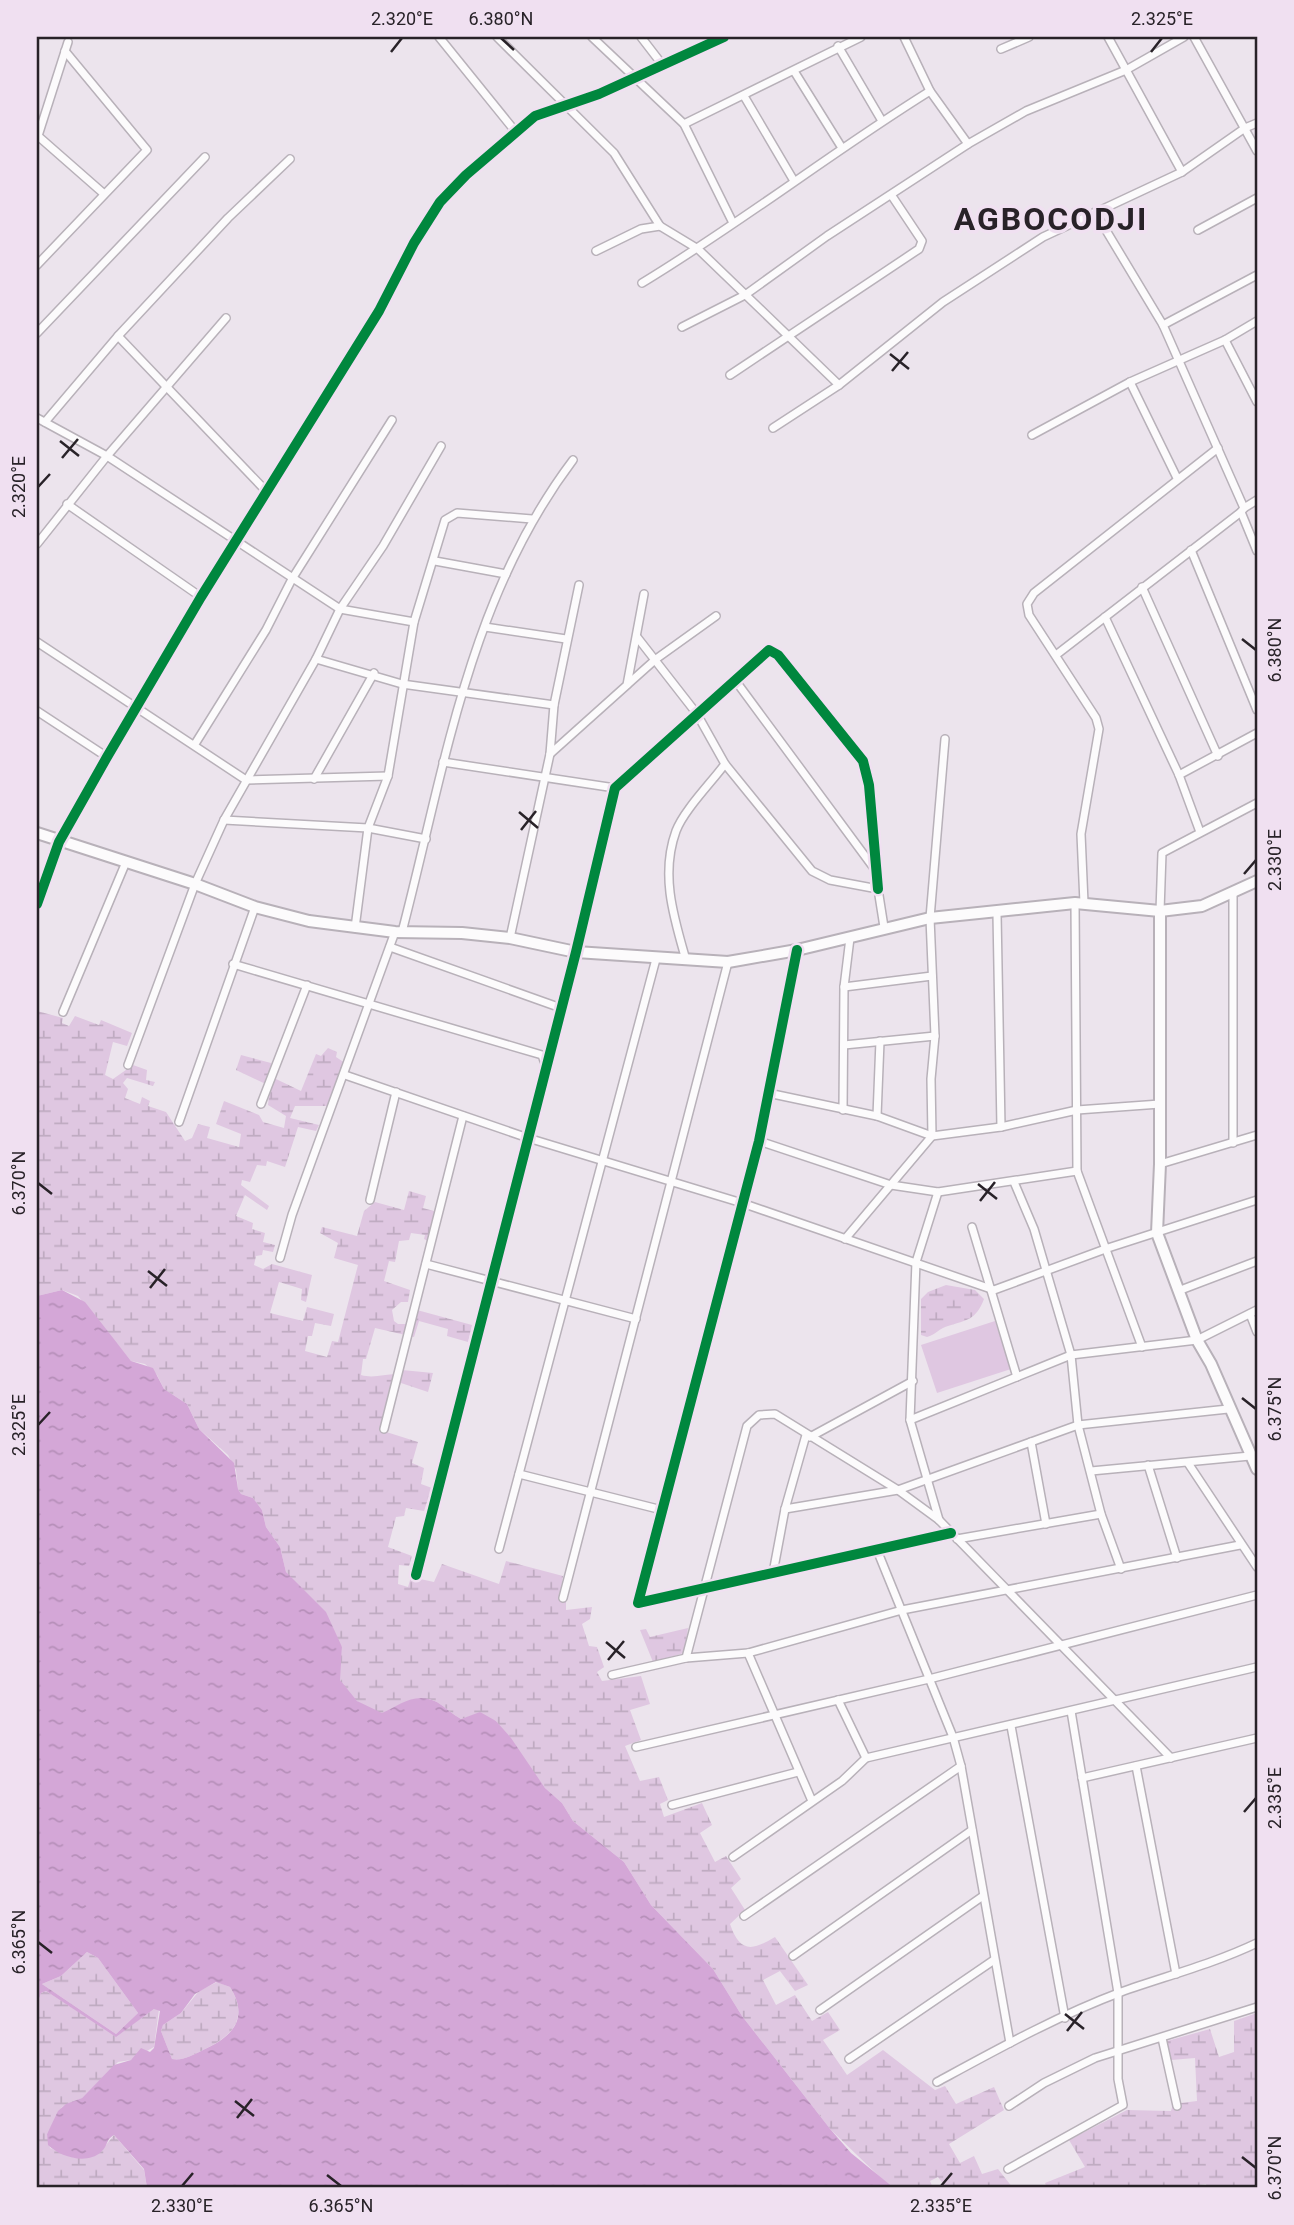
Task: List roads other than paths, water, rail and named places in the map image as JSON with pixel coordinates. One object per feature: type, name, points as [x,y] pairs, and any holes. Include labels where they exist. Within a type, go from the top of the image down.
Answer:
[{"type":"street","points":[[439,37],[515,131]]},
{"type":"street","points":[[497,37],[568,104],[614,153],[660,226],[698,249],[839,385]]},
{"type":"street","points":[[592,37],[684,124],[733,223]]},
{"type":"street","points":[[641,37],[661,63]]},
{"type":"street","points":[[37,904],[59,842],[107,757],[201,597],[379,311],[414,243],[440,202],[515,131],[535,116],[599,94],[661,63],[724,37]]},
{"type":"street","points":[[684,124],[698,114],[744,96],[838,46],[861,37]]},
{"type":"street","points":[[904,37],[930,91],[968,144]]},
{"type":"street","points":[[1001,49],[1029,37]]},
{"type":"street","points":[[1108,37],[1182,172]]},
{"type":"street","points":[[682,327],[745,295],[827,236],[968,144],[1026,111],[1126,69],[1184,37]]},
{"type":"street","points":[[1194,37],[1257,151]]},
{"type":"street","points":[[68,42],[37,137],[103,194]]},
{"type":"street","points":[[838,46],[882,121]]},
{"type":"street","points":[[37,265],[147,150],[65,51]]},
{"type":"street","points":[[794,71],[842,148]]},
{"type":"street","points":[[642,283],[698,249],[842,148],[930,91]]},
{"type":"street","points":[[744,96],[794,181]]},
{"type":"street","points":[[773,428],[839,385],[943,303],[1043,237],[1182,172],[1245,128],[1257,123]]},
{"type":"street","points":[[37,333],[205,157]]},
{"type":"street","points":[[290,159],[228,218],[41,420],[107,456],[340,609],[414,622]]},
{"type":"street","points":[[730,375],[919,249],[922,241],[892,196]]},
{"type":"street","points":[[1198,230],[1257,198]]},
{"type":"street","points":[[1095,212],[1163,325],[1218,448],[1257,551]]},
{"type":"street","points":[[596,251],[641,229],[660,226]]},
{"type":"street","points":[[1163,325],[1257,275]]},
{"type":"street","points":[[37,544],[107,456],[226,318]]},
{"type":"street","points":[[1032,435],[1130,383],[1225,340],[1257,321]]},
{"type":"street","points":[[118,336],[267,492]]},
{"type":"street","points":[[1225,340],[1257,402]]},
{"type":"street","points":[[1130,383],[1177,478]]},
{"type":"street","points":[[195,744],[265,631],[292,579],[392,420]]},
{"type":"street","points":[[128,1065],[195,884],[224,820],[316,659],[340,609],[383,546],[441,446]]},
{"type":"street","points":[[1142,1347],[1108,1248],[1076,1171],[1081,834],[1099,729],[1096,718],[1027,611],[1029,600],[1177,478],[1218,448]]},
{"type":"street","points":[[280,1258],[292,1215],[390,947],[399,932],[426,839],[460,692],[506,574],[532,519],[573,460]]},
{"type":"street","points":[[1056,655],[1257,500]]},
{"type":"street","points":[[67,504],[201,597]]},
{"type":"street","points":[[355,928],[368,828],[388,776],[414,622],[435,561],[443,527],[450,515],[532,519]]},
{"type":"street","points":[[1191,550],[1257,710]]},
{"type":"street","points":[[435,561],[506,574]]},
{"type":"street","points":[[510,938],[550,754],[554,705],[565,639],[579,585]]},
{"type":"street","points":[[1142,587],[1218,756]]},
{"type":"street","points":[[627,685],[644,594]]},
{"type":"street","points":[[550,754],[656,659],[716,616]]},
{"type":"street","points":[[1104,617],[1179,775],[1200,832]]},
{"type":"street","points":[[485,627],[565,639]]},
{"type":"street","points":[[637,637],[697,714],[725,764],[812,871],[830,880],[877,889]]},
{"type":"street","points":[[37,642],[246,780],[388,776]]},
{"type":"street","points":[[416,1576],[562,1008],[615,788],[769,650],[778,656],[863,761],[869,785],[878,874],[877,889],[884,927]]},
{"type":"street","points":[[316,659],[402,684],[554,705]]},
{"type":"street","points":[[314,779],[374,674]]},
{"type":"street","points":[[735,680],[878,874]]},
{"type":"street","points":[[37,711],[107,757]]},
{"type":"street","points":[[1179,775],[1257,733]]},
{"type":"street","points":[[845,1239],[932,1136],[931,1079],[936,1036],[930,918],[945,739]]},
{"type":"street","points":[[443,762],[615,788]]},
{"type":"street","points":[[686,960],[669,900],[668,869],[676,831],[725,764]]},
{"type":"street","points":[[1257,803],[1162,853],[1157,1233],[1197,1340],[1257,1468]]},
{"type":"street","points":[[224,820],[368,828],[426,839]]},
{"type":"street","points":[[37,833],[195,884],[255,907],[309,921],[399,932],[510,938],[576,952],[728,962],[797,950],[930,918],[997,914],[1079,903],[1160,911],[1202,906],[1257,881]]},
{"type":"street","points":[[63,1012],[126,862]]},
{"type":"street","points":[[1233,893],[1233,1143]]},
{"type":"street","points":[[179,1122],[255,907]]},
{"type":"street","points":[[997,914],[1001,1127]]},
{"type":"street","points":[[843,1110],[844,987],[850,938]]},
{"type":"street","points":[[390,947],[562,1008]]},
{"type":"street","points":[[797,950],[759,1141],[638,1603],[950,1535],[1046,1524],[1101,1514]]},
{"type":"street","points":[[499,1549],[656,959]]},
{"type":"street","points":[[563,1598],[728,962]]},
{"type":"street","points":[[233,964],[542,1055],[546,1068]]},
{"type":"street","points":[[844,987],[932,976]]},
{"type":"street","points":[[261,1104],[307,985]]},
{"type":"street","points":[[844,1045],[936,1036]]},
{"type":"street","points":[[877,1116],[880,1041]]},
{"type":"street","points":[[345,1075],[528,1138],[742,1203],[993,1290],[1108,1248],[1257,1200]]},
{"type":"street","points":[[370,1200],[396,1093]]},
{"type":"street","points":[[768,1093],[877,1116],[932,1136],[1001,1127],[1077,1110],[1160,1104]]},
{"type":"street","points":[[384,1429],[463,1116]]},
{"type":"street","points":[[1160,1164],[1257,1135]]},
{"type":"street","points":[[759,1141],[891,1185],[938,1192],[1076,1171]]},
{"type":"street","points":[[1014,1182],[1034,1229],[1071,1355],[1079,1425],[1101,1514],[1121,1569]]},
{"type":"street","points":[[938,1192],[916,1262],[910,1420],[939,1520]]},
{"type":"street","points":[[972,1227],[1017,1377]]},
{"type":"street","points":[[1178,1291],[1257,1261]]},
{"type":"street","points":[[426,1264],[636,1319]]},
{"type":"street","points":[[910,1420],[1071,1355],[1197,1340],[1253,1312],[1257,1332]]},
{"type":"street","points":[[774,1573],[785,1509],[808,1436],[913,1381]]},
{"type":"street","points":[[785,1509],[898,1490],[1079,1425],[1228,1409]]},
{"type":"street","points":[[686,1658],[707,1587],[747,1426],[759,1415],[775,1414],[898,1490],[939,1520],[950,1535],[1171,1758]]},
{"type":"street","points":[[1031,1442],[1046,1524]]},
{"type":"street","points":[[1091,1471],[1250,1456]]},
{"type":"street","points":[[1188,1463],[1257,1567]]},
{"type":"street","points":[[1148,1465],[1177,1558]]},
{"type":"street","points":[[519,1474],[662,1510]]},
{"type":"street","points":[[612,1675],[686,1658],[748,1653],[902,1610],[1005,1588],[1121,1569],[1240,1545]]},
{"type":"street","points":[[877,1550],[953,1737],[961,1766],[993,1960],[1010,2043]]},
{"type":"street","points":[[636,1747],[929,1679],[1257,1595]]},
{"type":"street","points":[[748,1653],[812,1801]]},
{"type":"street","points":[[733,1857],[842,1781],[866,1758],[1116,1702],[1257,1667]]},
{"type":"street","points":[[838,1700],[866,1758]]},
{"type":"street","points":[[1008,2169],[1123,2105],[1117,2052],[1118,1993],[1071,1711]]},
{"type":"street","points":[[1011,1726],[1065,2018]]},
{"type":"street","points":[[1082,1777],[1257,1738]]},
{"type":"street","points":[[744,1916],[961,1766]]},
{"type":"street","points":[[1136,1766],[1176,1974]]},
{"type":"street","points":[[672,1805],[798,1772]]},
{"type":"street","points":[[793,1956],[972,1830]]},
{"type":"street","points":[[820,2010],[983,1896]]},
{"type":"street","points":[[937,2082],[1010,2043],[1118,1993],[1229,1956],[1257,1943]]},
{"type":"street","points":[[849,2059],[993,1960]]},
{"type":"street","points":[[1009,2106],[1075,2068],[1257,2007]]},
{"type":"street","points":[[1162,2038],[1177,2106]]},
{"type":"water","points":[[62,1290],[85,1302],[131,1361],[153,1368],[164,1389],[187,1404],[199,1429],[234,1463],[238,1489],[241,1494],[253,1498],[262,1510],[266,1527],[280,1547],[286,1572],[326,1612],[342,1647],[340,1680],[357,1701],[382,1713],[408,1700],[429,1699],[461,1719],[480,1712],[496,1721],[545,1788],[562,1803],[573,1821],[624,1862],[651,1905],[713,1969],[742,2016],[831,2130],[851,2153],[894,2188],[147,2188],[144,2169],[114,2135],[101,2152],[88,2158],[66,2156],[48,2145],[47,2134],[58,2111],[66,2104],[82,2098],[114,2065],[131,2060],[141,2048],[150,2052],[154,2048],[160,2011],[154,2009],[116,2037],[46,1991],[41,1993],[37,2005],[37,1296]],"holes":[[[87,1952],[98,1958],[138,2013],[116,2034],[42,1984],[61,1976]],[[216,1982],[230,1987],[236,1998],[238,2018],[235,2026],[213,2045],[188,2057],[172,2059],[161,2031],[163,2025],[181,2013],[195,1994]]]},
{"type":"district","name":"AGBOCODJI","points":[[1051,219]]}]
